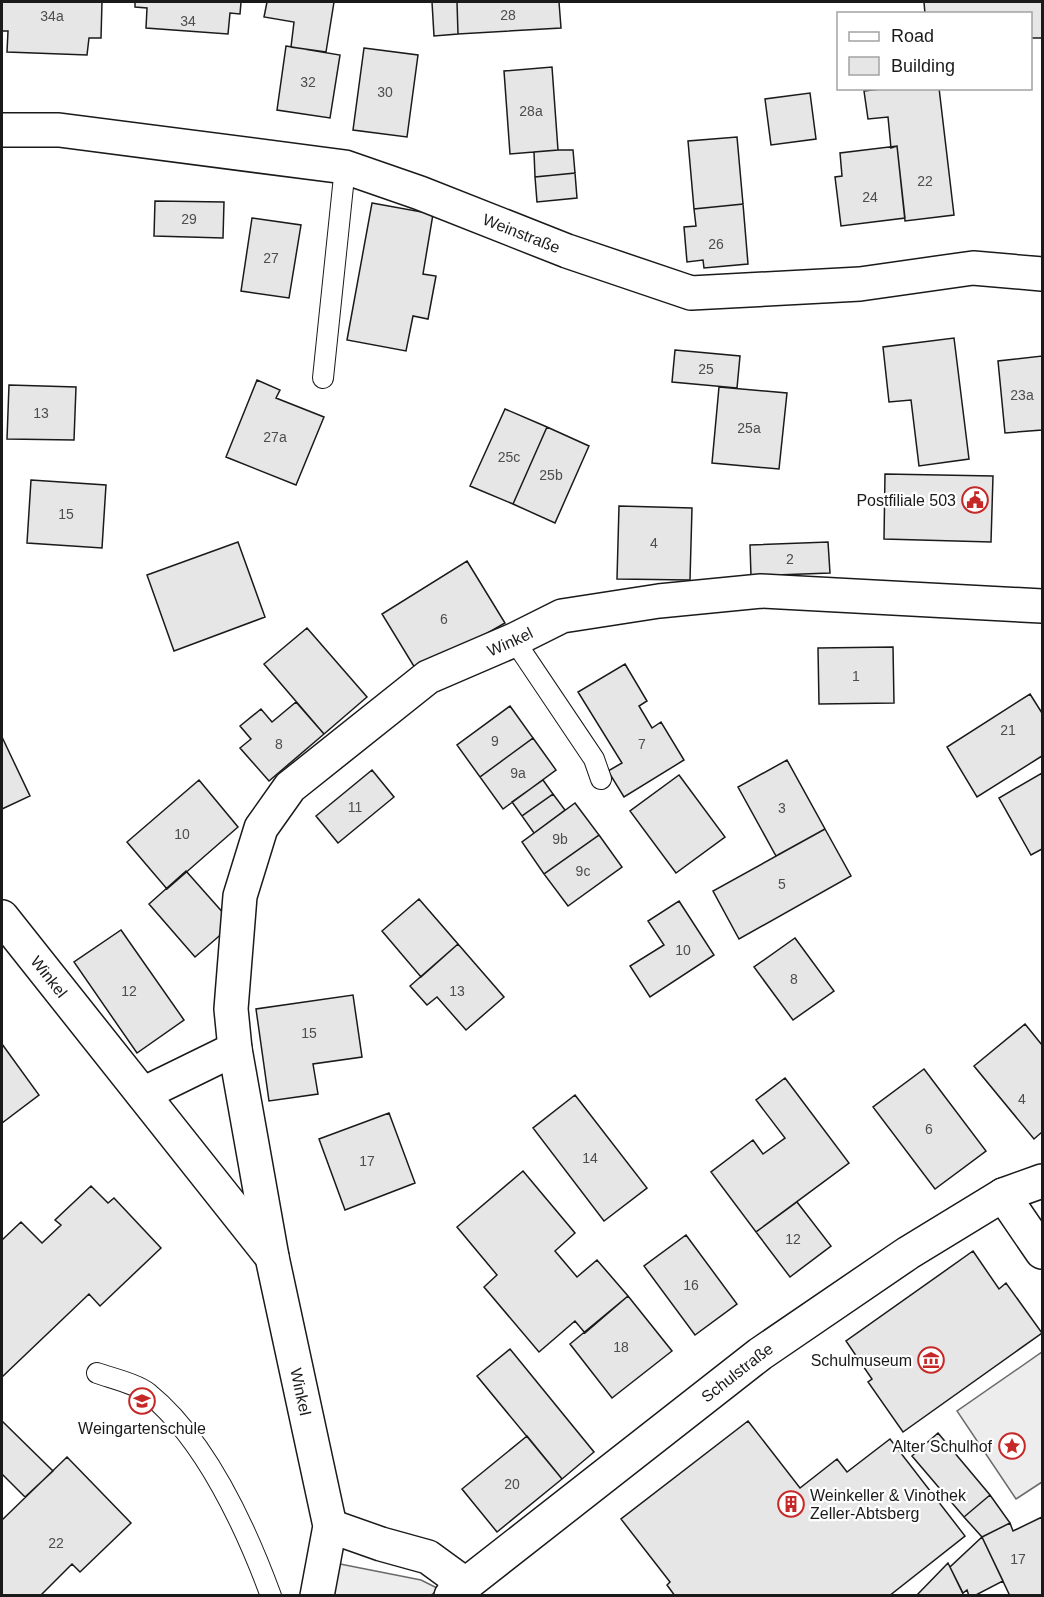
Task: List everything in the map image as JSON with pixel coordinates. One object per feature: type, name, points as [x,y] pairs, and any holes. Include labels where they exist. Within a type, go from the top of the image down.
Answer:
[{"type":"street","name":"Weinstraße","points":[[2,130],[60,130],[345,167],[420,193],[567,251],[692,293],[860,284],[973,268],[1042,274]]},
{"type":"street","name":"Winkel","points":[[317,1596],[330,1526],[272,1257],[235,1049],[231,1009],[240,896],[261,828],[290,787],[428,677],[514,640],[562,616],[659,601],[761,591],[1042,606]]},
{"type":"street","name":"Winkel","points":[[2,917],[272,1257]]},
{"type":"street","points":[[142,1094],[235,1049]]},
{"type":"street","name":"Schulstraße","points":[[458,1590],[760,1354],[908,1253],[1003,1195],[1042,1180]]},
{"type":"street","points":[[1003,1195],[1042,1252]]},
{"type":"street","points":[[330,1526],[428,1557],[458,1590]]},
{"type":"lane","points":[[323,378],[345,167]]},
{"type":"lane","points":[[514,640],[594,759],[601,779]]},
{"type":"lane","points":[[97,1372],[146,1391],[184,1427],[216,1478],[257,1559],[270,1596]]},
{"type":"shaded area","name":"Alter Schulhof","points":[[1042,1352],[1042,1482],[1016,1499],[957,1411]]},
{"type":"shaded area","points":[[335,1563],[421,1580],[439,1589],[431,1595],[332,1596]]},
{"type":"building","points":[[2,2],[102,2],[101,38],[89,38],[87,55],[7,52],[8,31],[2,31]]},
{"type":"building","points":[[135,2],[241,2],[240,14],[230,13],[228,34],[146,28],[147,8],[135,7]]},
{"type":"building","points":[[267,2],[334,2],[326,52],[291,47],[294,22],[264,17]]},
{"type":"building","points":[[432,2],[457,2],[458,34],[434,36]]},
{"type":"building","points":[[457,2],[559,2],[561,28],[458,34]]},
{"type":"building","points":[[924,2],[1042,2],[1042,38],[1032,38],[1032,12],[925,12]]},
{"type":"building","points":[[286,46],[340,55],[330,118],[277,110]]},
{"type":"building","points":[[364,48],[418,55],[407,137],[353,130]]},
{"type":"building","points":[[552,67],[558,150],[510,154],[504,71]]},
{"type":"building","points":[[939,90],[954,215],[905,221],[897,146],[891,148],[888,117],[868,119],[864,91]]},
{"type":"building","points":[[810,93],[816,139],[771,145],[765,99]]},
{"type":"building","points":[[737,137],[743,204],[694,209],[688,141]]},
{"type":"building","points":[[897,146],[905,218],[841,226],[835,177],[842,176],[840,153]]},
{"type":"building","points":[[573,150],[575,173],[535,177],[534,152]]},
{"type":"building","points":[[575,173],[577,198],[537,202],[535,177]]},
{"type":"building","points":[[155,201],[224,202],[223,238],[154,236]]},
{"type":"building","points":[[372,203],[433,214],[423,274],[436,276],[428,319],[413,316],[406,351],[347,340]]},
{"type":"building","points":[[743,204],[748,264],[704,268],[703,260],[687,262],[684,227],[696,226],[694,209]]},
{"type":"building","points":[[252,218],[301,225],[289,298],[241,291]]},
{"type":"building","points":[[954,338],[969,459],[919,466],[911,400],[889,402],[883,347]]},
{"type":"building","points":[[675,350],[740,356],[737,388],[672,382]]},
{"type":"building","points":[[1042,356],[1042,430],[1005,433],[998,361]]},
{"type":"building","points":[[257,380],[280,390],[276,398],[324,417],[296,485],[226,457]]},
{"type":"building","points":[[9,385],[76,387],[74,440],[7,439]]},
{"type":"building","points":[[719,387],[787,393],[779,469],[712,463]]},
{"type":"building","points":[[505,409],[547,427],[513,504],[470,486]]},
{"type":"building","points":[[547,427],[589,446],[555,523],[513,504]]},
{"type":"building","points":[[885,474],[993,476],[991,542],[884,539]]},
{"type":"building","points":[[31,480],[106,485],[102,548],[27,543]]},
{"type":"building","points":[[619,506],[692,508],[690,580],[617,579]]},
{"type":"building","points":[[238,542],[265,617],[174,651],[147,575]]},
{"type":"building","points":[[828,542],[830,573],[751,576],[750,545]]},
{"type":"building","points":[[467,561],[505,623],[418,673],[382,614]]},
{"type":"building","points":[[307,628],[367,697],[324,734],[264,664]]},
{"type":"building","points":[[893,647],[894,703],[819,704],[818,648]]},
{"type":"building","points":[[625,664],[647,701],[639,706],[652,728],[661,722],[684,760],[624,797],[608,771],[622,763],[578,692]]},
{"type":"building","points":[[1030,694],[1042,713],[1042,756],[977,797],[947,747]]},
{"type":"building","points":[[296,702],[324,734],[269,781],[240,748],[251,739],[240,726],[261,709],[272,722]]},
{"type":"building","points":[[510,706],[533,738],[480,777],[457,745]]},
{"type":"building","points":[[2,737],[30,796],[2,809]]},
{"type":"building","points":[[533,738],[556,770],[503,809],[480,777]]},
{"type":"building","points":[[787,760],[825,829],[776,856],[738,787]]},
{"type":"building","points":[[372,770],[394,797],[338,843],[316,816]]},
{"type":"building","points":[[1042,773],[1042,849],[1031,855],[999,798]]},
{"type":"building","points":[[679,775],[725,837],[676,873],[630,811]]},
{"type":"building","points":[[199,780],[238,827],[167,889],[127,842]]},
{"type":"building","points":[[543,780],[553,794],[522,816],[512,802]]},
{"type":"building","points":[[553,794],[565,810],[534,833],[522,816]]},
{"type":"building","points":[[575,803],[599,835],[544,874],[522,842]]},
{"type":"building","points":[[825,829],[851,876],[739,939],[713,891]]},
{"type":"building","points":[[599,835],[622,867],[568,906],[544,874]]},
{"type":"building","points":[[186,871],[233,924],[195,957],[149,904]]},
{"type":"building","points":[[419,899],[458,944],[421,977],[382,931]]},
{"type":"building","points":[[679,901],[714,955],[650,997],[630,966],[664,945],[648,921]]},
{"type":"building","points":[[121,930],[184,1020],[137,1053],[74,962]]},
{"type":"building","points":[[795,938],[834,991],[793,1020],[754,967]]},
{"type":"building","points":[[458,944],[504,997],[466,1030],[437,997],[427,1005],[410,986]]},
{"type":"building","points":[[353,995],[362,1057],[313,1064],[318,1094],[269,1101],[256,1009]]},
{"type":"building","points":[[1025,1024],[1042,1045],[1042,1132],[1034,1139],[974,1066]]},
{"type":"building","points":[[2,1044],[39,1095],[2,1123]]},
{"type":"building","points":[[924,1069],[986,1151],[935,1189],[873,1107]]},
{"type":"building","points":[[785,1078],[849,1163],[756,1232],[711,1172],[753,1140],[763,1154],[785,1138],[756,1100]]},
{"type":"building","points":[[575,1095],[647,1188],[604,1221],[533,1128]]},
{"type":"building","points":[[389,1113],[415,1183],[345,1210],[319,1139]]},
{"type":"building","points":[[523,1171],[575,1233],[555,1251],[577,1277],[597,1260],[628,1296],[585,1333],[575,1321],[539,1352],[484,1287],[497,1275],[457,1227]]},
{"type":"building","points":[[91,1186],[108,1203],[114,1198],[161,1248],[100,1306],[89,1294],[2,1377],[2,1240],[21,1222],[42,1243],[61,1225],[55,1220]]},
{"type":"building","points":[[797,1202],[831,1246],[790,1277],[756,1232]]},
{"type":"building","points":[[686,1235],[737,1304],[695,1335],[644,1266]]},
{"type":"building","name":"Schulmuseum","points":[[973,1251],[999,1289],[1006,1283],[1042,1333],[903,1432],[868,1382],[872,1379],[846,1341]]},
{"type":"building","points":[[628,1296],[672,1351],[612,1398],[570,1344]]},
{"type":"building","points":[[510,1349],[594,1452],[562,1479],[477,1376]]},
{"type":"building","points":[[2,1421],[53,1471],[25,1497],[2,1474]]},
{"type":"building","name":"Weinkeller & Vinothek Zeller-Abtsberg","points":[[748,1421],[800,1488],[837,1459],[847,1472],[890,1439],[965,1536],[889,1596],[675,1596],[667,1585],[670,1582],[621,1519]]},
{"type":"building","points":[[938,1433],[990,1495],[964,1517],[912,1456]]},
{"type":"building","points":[[527,1436],[562,1479],[497,1532],[462,1489]]},
{"type":"building","points":[[67,1457],[131,1523],[80,1572],[72,1564],[40,1596],[2,1596],[2,1520]]},
{"type":"building","points":[[990,1495],[1010,1523],[982,1537],[964,1517]]},
{"type":"building","points":[[1042,1517],[1042,1596],[1010,1596],[982,1537],[1010,1523],[1013,1531]]},
{"type":"building","points":[[982,1537],[1003,1581],[974,1596],[969,1596],[967,1590],[963,1593],[950,1567]]},
{"type":"building","points":[[948,1563],[964,1596],[916,1596]]},
{"type":"place","name":"Postfiliale 503","points":[[975,500]]},
{"type":"place","name":"Schulmuseum","points":[[931,1360]]},
{"type":"place","name":"Weingartenschule","points":[[142,1401]]},
{"type":"place","name":"Alter Schulhof","points":[[1012,1446]]},
{"type":"place","name":"Weinkeller & Vinothek Zeller-Abtsberg","points":[[791,1504]]}]
